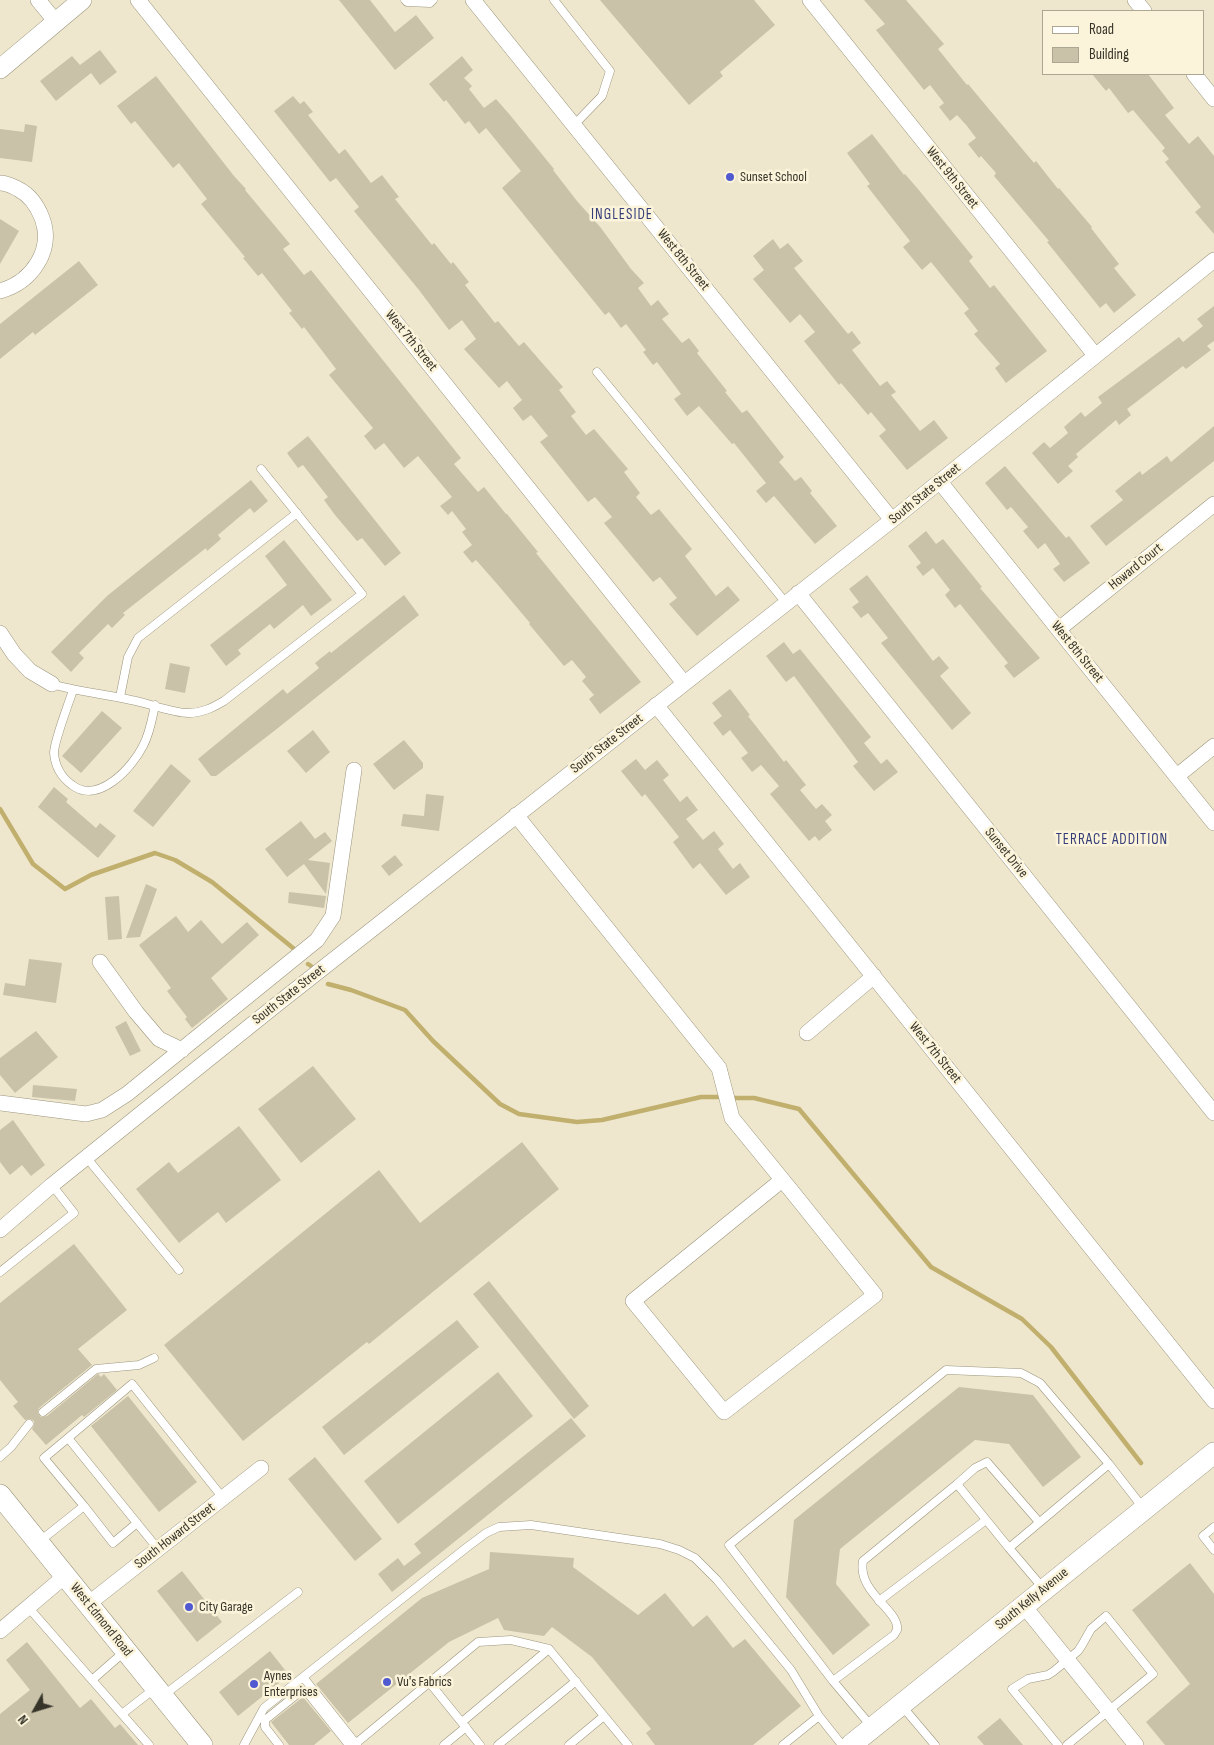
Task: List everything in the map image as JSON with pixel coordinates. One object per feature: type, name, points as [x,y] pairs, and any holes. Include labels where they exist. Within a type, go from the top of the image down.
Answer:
[{"type":"main road","name":"South Kelly Avenue","points":[[851,1745],[1214,1453]]},
{"type":"main road","name":"West Edmond Road","points":[[0,1495],[202,1745]]},
{"type":"street","points":[[38,0],[56,22]]},
{"type":"street","points":[[0,69],[82,0]]},
{"type":"street","name":"West 7th Street","points":[[138,0],[684,683]]},
{"type":"street","name":"West 8th Street","points":[[473,0],[892,520]]},
{"type":"street","name":"West 9th Street","points":[[810,0],[1094,355]]},
{"type":"street","points":[[1135,0],[1143,10]]},
{"type":"street","points":[[1195,75],[1214,99]]},
{"type":"street","points":[[0,183],[5,183],[23,192],[38,205],[46,227],[46,244],[43,255],[26,278],[13,288],[0,291]]},
{"type":"street","name":"South State Street","points":[[0,1230],[86,1157],[276,1005],[940,482],[1094,355],[1214,260]]},
{"type":"street","name":"West 8th Street","points":[[940,482],[1214,823]]},
{"type":"street","name":"Howard Court","points":[[1059,629],[1214,504]]},
{"type":"street","name":"Sunset Drive","points":[[798,593],[1214,1113]]},
{"type":"street","points":[[0,633],[14,654],[30,671],[52,684]]},
{"type":"street","name":"West 7th Street","points":[[656,705],[1214,1401]]},
{"type":"street","points":[[1177,776],[1214,746]]},
{"type":"street","points":[[0,1104],[86,1114],[102,1110],[128,1094],[316,940],[333,916],[354,770]]},
{"type":"street","points":[[516,815],[719,1068],[732,1118],[875,1295],[724,1412],[633,1301],[782,1180]]},
{"type":"street","points":[[100,962],[136,1012],[159,1038],[182,1050]]},
{"type":"street","points":[[807,1033],[874,976]]},
{"type":"street","points":[[258,988],[276,1005]]},
{"type":"street","name":"South Howard Street","points":[[88,1604],[261,1468]]},
{"type":"street","points":[[0,1631],[65,1576]]},
{"type":"street","points":[[1024,1606],[1136,1745]]},
{"type":"lane","points":[[405,0],[407,2],[430,3],[433,0]]},
{"type":"lane","points":[[554,0],[610,71],[602,96],[574,125]]},
{"type":"lane","points":[[597,372],[786,603]]},
{"type":"lane","points":[[52,684],[73,690],[120,697],[187,713],[206,711],[224,701],[362,594],[261,469]]},
{"type":"lane","points":[[120,697],[128,657],[138,638],[297,513]]},
{"type":"lane","points":[[73,690],[54,750],[56,764],[64,779],[75,788],[92,790],[107,786],[124,773],[143,747],[149,733],[155,705]]},
{"type":"lane","points":[[86,1157],[179,1270]]},
{"type":"lane","points":[[0,1272],[74,1212],[52,1185]]},
{"type":"lane","points":[[43,1412],[96,1369],[139,1365],[154,1358]]},
{"type":"lane","points":[[873,1727],[833,1681],[729,1545],[946,1370],[1021,1374],[1040,1383],[1109,1464],[1144,1509]]},
{"type":"lane","points":[[137,1523],[113,1543],[44,1458],[132,1384],[223,1498]]},
{"type":"lane","points":[[0,1457],[12,1447],[29,1424]]},
{"type":"lane","points":[[68,1438],[158,1549]]},
{"type":"lane","points":[[833,1681],[898,1630],[896,1621],[878,1601],[865,1581],[862,1569],[863,1562],[975,1468],[987,1462],[1038,1522]]},
{"type":"lane","points":[[1009,1548],[1109,1464]]},
{"type":"lane","points":[[957,1484],[1044,1589]]},
{"type":"lane","points":[[38,1542],[84,1506]]},
{"type":"lane","points":[[878,1601],[986,1520]]},
{"type":"lane","points":[[244,1745],[264,1708],[486,1533],[499,1527],[532,1525],[660,1544],[680,1550],[696,1558],[717,1580],[791,1670],[819,1716],[842,1745]]},
{"type":"lane","points":[[1214,1526],[1203,1536],[1214,1550]]},
{"type":"lane","points":[[122,1714],[159,1692],[298,1592]]},
{"type":"lane","points":[[28,1607],[149,1745]]},
{"type":"lane","points":[[1058,1745],[1012,1689],[1028,1678],[1048,1675],[1067,1661],[1082,1645],[1091,1629],[1106,1616],[1153,1674],[1067,1745]]},
{"type":"lane","points":[[354,1745],[478,1642],[511,1640],[549,1649],[628,1745]]},
{"type":"lane","points":[[444,1745],[549,1649]]},
{"type":"lane","points":[[92,1680],[126,1651]]},
{"type":"lane","points":[[303,1677],[354,1745]]},
{"type":"lane","points":[[498,1745],[576,1681]]},
{"type":"lane","points":[[429,1682],[480,1745]]},
{"type":"lane","points":[[279,1745],[265,1727],[265,1720],[301,1691],[307,1692],[354,1745]]},
{"type":"lane","points":[[901,1704],[935,1745]]},
{"type":"lane","points":[[570,1745],[604,1716]]},
{"type":"lane","points":[[783,1745],[819,1716]]},
{"type":"building","points":[[339,0],[370,0],[395,32],[416,15],[434,38],[395,70]]},
{"type":"building","points":[[600,0],[754,0],[775,25],[720,72],[723,76],[689,105]]},
{"type":"building","points":[[864,0],[906,0],[944,44],[938,49],[967,85],[1034,163],[1036,161],[1092,227],[1119,264],[1114,268],[1136,295],[1114,313],[1106,303],[1100,308],[1047,242],[1049,241],[994,176],[996,173],[981,156],[979,158],[968,144],[976,138],[967,126],[957,115],[950,121],[939,107],[944,103],[930,85],[924,90],[876,30],[885,24]]},
{"type":"building","points":[[100,50],[117,72],[100,85],[91,73],[56,101],[40,81],[72,56],[80,65]]},
{"type":"building","points":[[462,56],[473,70],[464,78],[472,86],[469,89],[484,108],[496,99],[510,115],[644,283],[638,288],[651,306],[658,300],[669,314],[662,319],[682,343],[689,338],[699,351],[697,353],[727,391],[725,392],[742,413],[747,410],[784,457],[779,462],[795,481],[801,477],[812,491],[810,493],[837,526],[815,544],[774,496],[766,503],[756,491],[766,483],[734,443],[732,444],[699,406],[687,416],[674,399],[681,394],[657,362],[653,365],[643,352],[646,350],[626,324],[621,328],[609,312],[605,315],[502,188],[521,171],[486,128],[479,134],[469,121],[465,124],[446,100],[444,102],[429,84]]},
{"type":"building","points":[[1093,75],[1149,75],[1174,108],[1165,115],[1189,144],[1198,136],[1214,156],[1214,234],[1195,212],[1201,207],[1165,162],[1169,159],[1162,151],[1165,148],[1133,110],[1128,113],[1109,88],[1106,91]]},
{"type":"building","points":[[156,76],[245,190],[290,244],[283,249],[304,275],[311,270],[461,458],[454,464],[478,492],[484,487],[641,682],[600,714],[589,699],[594,695],[582,681],[586,677],[572,660],[564,666],[476,560],[472,563],[463,552],[472,545],[462,532],[466,529],[452,511],[448,515],[440,506],[452,497],[418,456],[404,468],[384,443],[375,450],[364,436],[373,428],[329,375],[336,369],[304,327],[302,329],[289,313],[292,311],[262,273],[258,276],[243,258],[245,257],[201,204],[207,199],[179,163],[173,168],[135,121],[131,124],[117,106]]},
{"type":"building","points":[[293,96],[300,104],[304,101],[313,112],[308,115],[339,154],[345,149],[371,183],[382,175],[399,197],[395,199],[432,245],[434,243],[451,264],[453,262],[469,282],[465,285],[495,323],[498,321],[519,346],[524,342],[563,387],[559,390],[576,412],[571,416],[586,435],[594,429],[628,469],[624,472],[640,493],[636,497],[651,515],[659,509],[692,549],[685,556],[716,596],[728,586],[740,600],[697,636],[669,604],[677,598],[660,577],[653,582],[604,523],[612,517],[595,497],[588,502],[540,442],[548,436],[531,415],[523,421],[513,408],[522,400],[507,381],[499,388],[464,349],[476,339],[462,320],[449,330],[419,290],[354,211],[359,207],[336,178],[330,182],[274,111]]},
{"type":"building","points":[[25,124],[37,126],[32,162],[0,158],[0,129],[24,132]]},
{"type":"building","points":[[872,134],[973,257],[969,261],[990,288],[994,285],[1047,351],[1006,383],[995,368],[1000,364],[974,334],[978,331],[964,313],[969,309],[931,262],[922,270],[903,247],[910,241],[867,186],[870,184],[847,153]]},
{"type":"building","points":[[0,219],[19,231],[0,264]]},
{"type":"building","points":[[773,239],[780,249],[788,243],[803,261],[794,268],[848,334],[852,331],[861,343],[852,350],[880,386],[887,381],[896,392],[891,395],[920,431],[934,420],[948,438],[907,470],[879,436],[886,430],[871,412],[868,415],[841,383],[839,385],[804,341],[815,332],[800,314],[790,323],[753,279],[764,270],[753,256]]},
{"type":"building","points":[[79,261],[98,285],[35,335],[33,332],[0,359],[0,324]]},
{"type":"building","points":[[1214,306],[1214,341],[1207,346],[1211,350],[1186,369],[1183,366],[1127,409],[1131,415],[1119,425],[1116,420],[1076,454],[1078,457],[1068,466],[1073,471],[1058,484],[1032,453],[1044,442],[1050,448],[1068,433],[1064,427],[1081,412],[1085,417],[1102,403],[1098,397],[1179,337],[1183,342],[1203,326],[1197,319]]},
{"type":"building","points":[[1214,426],[1214,461],[1106,546],[1090,526],[1123,500],[1115,491],[1140,471],[1142,475],[1167,456],[1171,462]]},
{"type":"building","points":[[308,436],[401,553],[385,566],[362,538],[357,541],[324,500],[328,497],[303,465],[298,468],[287,453]]},
{"type":"building","points":[[1005,466],[1066,538],[1069,536],[1090,563],[1064,582],[1053,569],[1060,564],[1045,543],[1038,549],[1023,531],[1028,527],[1011,507],[1007,510],[985,483]]},
{"type":"building","points":[[251,480],[268,501],[254,513],[250,508],[218,535],[221,539],[207,551],[206,548],[123,613],[125,615],[112,628],[108,624],[79,653],[84,658],[71,672],[51,652],[107,596]]},
{"type":"building","points":[[926,531],[936,544],[943,539],[982,587],[980,588],[1040,658],[1014,678],[1004,666],[1008,663],[960,604],[955,608],[945,595],[950,590],[933,568],[923,576],[916,567],[921,563],[908,546]]},
{"type":"building","points":[[284,540],[332,600],[311,616],[303,605],[274,629],[270,624],[238,650],[241,654],[226,666],[210,645],[287,585],[265,556]]},
{"type":"building","points":[[867,575],[933,661],[939,656],[949,668],[940,676],[971,713],[952,730],[881,643],[888,638],[868,613],[861,618],[852,607],[859,602],[849,589]]},
{"type":"building","points":[[404,595],[419,615],[216,776],[211,776],[198,759],[283,689],[287,694],[319,668],[315,663],[330,651],[331,653]]},
{"type":"building","points":[[784,642],[793,654],[800,649],[871,737],[864,743],[881,764],[887,759],[898,772],[874,791],[853,766],[858,762],[794,676],[786,682],[766,656]]},
{"type":"building","points":[[170,663],[190,667],[185,693],[165,689]]},
{"type":"building","points":[[730,689],[750,715],[748,716],[784,762],[786,760],[806,785],[800,790],[816,809],[822,804],[832,815],[825,821],[832,830],[819,841],[815,836],[809,841],[770,794],[779,786],[761,765],[752,772],[741,758],[748,753],[730,730],[723,736],[713,723],[722,716],[712,703]]},
{"type":"building","points":[[102,711],[122,728],[81,773],[62,756]]},
{"type":"building","points":[[313,730],[330,752],[306,773],[287,751]]},
{"type":"building","points":[[404,740],[423,763],[423,768],[394,790],[373,764]]},
{"type":"building","points":[[636,759],[645,770],[657,760],[669,775],[663,780],[680,802],[687,796],[698,810],[686,819],[703,840],[714,831],[724,844],[718,849],[733,869],[740,863],[750,877],[726,895],[700,863],[693,869],[673,842],[679,837],[645,794],[642,797],[621,771]]},
{"type":"building","points":[[171,764],[191,781],[153,827],[133,811]]},
{"type":"building","points":[[54,787],[68,799],[66,802],[96,828],[100,823],[116,836],[98,858],[38,807]]},
{"type":"building","points":[[426,794],[444,796],[439,831],[401,826],[403,814],[424,816]]},
{"type":"building","points":[[301,821],[315,839],[325,832],[332,841],[308,860],[330,863],[326,894],[304,864],[287,877],[265,849]]},
{"type":"building","points":[[395,855],[403,865],[389,876],[381,866]]},
{"type":"building","points":[[146,884],[157,889],[140,937],[126,938]]},
{"type":"building","points":[[289,892],[326,896],[324,908],[288,903]]},
{"type":"building","points":[[119,896],[122,939],[108,940],[105,897]]},
{"type":"building","points":[[176,916],[188,932],[201,920],[222,944],[247,922],[259,935],[211,978],[228,999],[192,1028],[185,1019],[187,1017],[167,991],[171,988],[139,945]]},
{"type":"building","points":[[29,959],[62,963],[56,1003],[3,995],[5,983],[25,986]]},
{"type":"building","points":[[126,1021],[141,1051],[130,1056],[115,1027]]},
{"type":"building","points":[[36,1031],[58,1057],[15,1093],[0,1075],[0,1058]]},
{"type":"building","points":[[313,1066],[356,1119],[301,1163],[258,1109]]},
{"type":"building","points":[[33,1085],[77,1089],[75,1101],[32,1097]]},
{"type":"building","points":[[13,1120],[45,1165],[31,1176],[22,1165],[10,1175],[0,1162],[0,1130]]},
{"type":"building","points":[[239,1126],[281,1180],[226,1223],[218,1212],[179,1243],[136,1189],[169,1162],[178,1173]]},
{"type":"building","points":[[522,1142],[559,1189],[369,1344],[367,1342],[243,1441],[164,1345],[379,1170],[420,1223]]},
{"type":"building","points":[[74,1244],[127,1310],[78,1349],[92,1365],[39,1408],[38,1413],[41,1417],[47,1416],[98,1374],[101,1377],[104,1374],[117,1390],[84,1417],[82,1415],[46,1445],[32,1429],[34,1421],[30,1419],[25,1420],[13,1406],[18,1402],[0,1380],[0,1303]]},
{"type":"building","points":[[489,1281],[589,1406],[574,1419],[473,1294]]},
{"type":"building","points":[[457,1320],[479,1347],[344,1455],[322,1427]]},
{"type":"building","points":[[498,1372],[533,1416],[398,1524],[364,1481]]},
{"type":"building","points":[[959,1387],[1033,1395],[1081,1457],[1043,1487],[1009,1444],[975,1440],[840,1549],[836,1584],[870,1625],[833,1655],[786,1597],[794,1520]]},
{"type":"building","points":[[128,1396],[197,1482],[159,1512],[91,1426]]},
{"type":"building","points":[[571,1418],[586,1436],[392,1592],[378,1574],[398,1558],[404,1566],[421,1553],[414,1544]]},
{"type":"building","points":[[315,1457],[382,1539],[355,1561],[288,1479]]},
{"type":"building","points":[[490,1552],[574,1558],[573,1567],[638,1615],[665,1593],[693,1627],[707,1615],[733,1648],[745,1639],[801,1706],[753,1745],[655,1745],[646,1733],[651,1729],[592,1657],[552,1627],[544,1636],[504,1630],[498,1618],[449,1642],[348,1723],[316,1684],[422,1598],[489,1569]]},
{"type":"building","points":[[1190,1563],[1214,1594],[1214,1745],[1165,1745],[1146,1722],[1190,1684],[1132,1610]]},
{"type":"building","name":"City Garage","points":[[182,1571],[222,1622],[197,1642],[157,1591]]},
{"type":"building","points":[[27,1642],[80,1708],[91,1699],[115,1728],[120,1724],[138,1745],[0,1745],[0,1714],[30,1690],[6,1660]]},
{"type":"building","name":"Aynes Enterprises","points":[[270,1651],[289,1675],[238,1716],[219,1692]]},
{"type":"building","points":[[303,1697],[331,1731],[314,1745],[289,1745],[271,1722]]},
{"type":"building","points":[[1000,1718],[1023,1745],[984,1745],[977,1737]]},
{"type":"waterway","points":[[0,809],[33,864],[65,889],[91,875],[155,853],[175,860],[212,882],[293,948]]},
{"type":"waterway","points":[[328,984],[351,990],[405,1010],[433,1041],[500,1104],[519,1114],[577,1122],[602,1120],[701,1097],[723,1097]]},
{"type":"waterway","points":[[730,1098],[754,1098],[799,1109],[931,1267],[1022,1319],[1051,1347],[1141,1463]]},
{"type":"place","name":"Sunset School","points":[[730,177]]},
{"type":"place","name":"City Garage","points":[[189,1607]]},
{"type":"place","name":"Vu's Fabrics","points":[[387,1682]]},
{"type":"place","name":"Aynes Enterprises","points":[[254,1684]]},
{"type":"district","name":"INGLESIDE","points":[[622,215]]},
{"type":"district","name":"TERRACE ADDITION","points":[[1112,840]]}]
